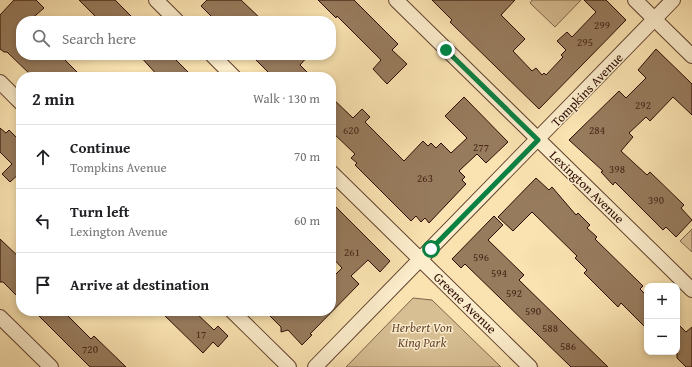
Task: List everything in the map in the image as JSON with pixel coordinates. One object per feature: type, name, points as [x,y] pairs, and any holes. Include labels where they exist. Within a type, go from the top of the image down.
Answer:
[{"type":"street","points":[[156,0],[172,16]]},
{"type":"street","name":"Lexington Avenue","points":[[396,0],[692,290]]},
{"type":"street","points":[[635,0],[692,56]]},
{"type":"street","name":"Tompkins Avenue","points":[[315,367],[673,0]]},
{"type":"street","points":[[217,60],[229,72]]},
{"type":"street","points":[[0,82],[16,98]]},
{"type":"street","name":"Greene Avenue","points":[[336,177],[530,367]]},
{"type":"street","points":[[237,316],[289,367]]},
{"type":"street","points":[[0,317],[51,367]]},
{"type":"green space","points":[[532,0],[581,0],[555,27],[530,3]]},
{"type":"green space","points":[[692,229],[692,252],[680,241]]},
{"type":"green space","name":"Herbert Von King Park","points":[[413,298],[432,300],[501,367],[346,367]]},
{"type":"building","points":[[14,0],[36,0],[44,8],[35,16],[16,16],[16,60],[65,60],[77,72],[28,72],[7,52],[0,49],[0,15]]},
{"type":"building","points":[[79,0],[115,0],[131,16],[95,16]]},
{"type":"building","points":[[207,0],[241,0],[258,16],[211,16],[201,6]]},
{"type":"building","points":[[318,0],[354,0],[398,44],[392,50],[407,64],[387,84],[373,69],[381,60],[337,16],[336,18],[336,16],[334,16]]},
{"type":"building","points":[[432,0],[515,0],[501,15],[525,39],[513,51],[532,71],[536,68],[542,75],[544,73],[546,75],[563,57],[561,55],[566,50],[557,41],[567,32],[572,37],[596,12],[584,0],[606,0],[626,20],[539,109],[450,22],[452,20]]},
{"type":"building","points":[[656,49],[692,84],[692,115],[673,97],[650,121],[646,117],[629,133],[633,137],[621,151],[647,175],[650,172],[684,205],[681,208],[692,220],[676,237],[666,227],[663,230],[615,182],[613,185],[601,172],[603,171],[569,140],[619,91],[626,98],[646,78],[638,70]]},
{"type":"building","points":[[144,60],[176,60],[188,72],[154,72]]},
{"type":"building","points":[[256,60],[304,60],[300,65],[307,72],[268,72]]},
{"type":"building","points":[[464,97],[508,142],[486,163],[477,154],[459,171],[465,177],[462,180],[466,184],[429,223],[425,218],[421,222],[416,216],[411,221],[355,165],[357,163],[351,158],[355,154],[336,136],[336,102],[353,118],[362,109],[370,117],[365,122],[404,161],[423,141],[428,146],[431,143],[436,148],[441,143],[451,153],[467,138],[445,116]]},
{"type":"building","points":[[0,128],[6,133],[9,130],[16,137],[16,177],[10,182],[2,174],[12,164],[0,152]]},
{"type":"building","points":[[536,178],[549,190],[552,187],[576,215],[578,213],[590,225],[587,228],[597,237],[595,239],[643,286],[640,289],[644,293],[644,326],[621,303],[618,307],[584,273],[587,270],[575,258],[577,256],[532,212],[513,231],[498,217]]},
{"type":"building","points":[[336,207],[390,261],[380,272],[368,260],[351,276],[359,284],[336,307],[336,274],[342,268],[336,261]]},
{"type":"building","points":[[494,216],[503,225],[488,240],[524,275],[519,280],[608,367],[571,367],[465,264],[461,268],[452,259]]},
{"type":"building","points":[[0,239],[16,254],[16,295],[3,282],[0,282]]},
{"type":"building","points":[[39,316],[68,316],[91,339],[94,336],[126,367],[90,367]]},
{"type":"building","points":[[165,316],[199,316],[214,330],[218,326],[228,336],[218,347],[213,342],[203,353]]},
{"type":"building","points":[[270,316],[328,316],[310,334],[312,335],[302,345],[288,330],[281,332],[281,327]]},
{"type":"building","points":[[680,326],[686,332],[692,327],[692,367],[686,367],[677,358],[677,355],[680,355]]},
{"type":"route","points":[[431,249],[538,140],[446,50]]}]
